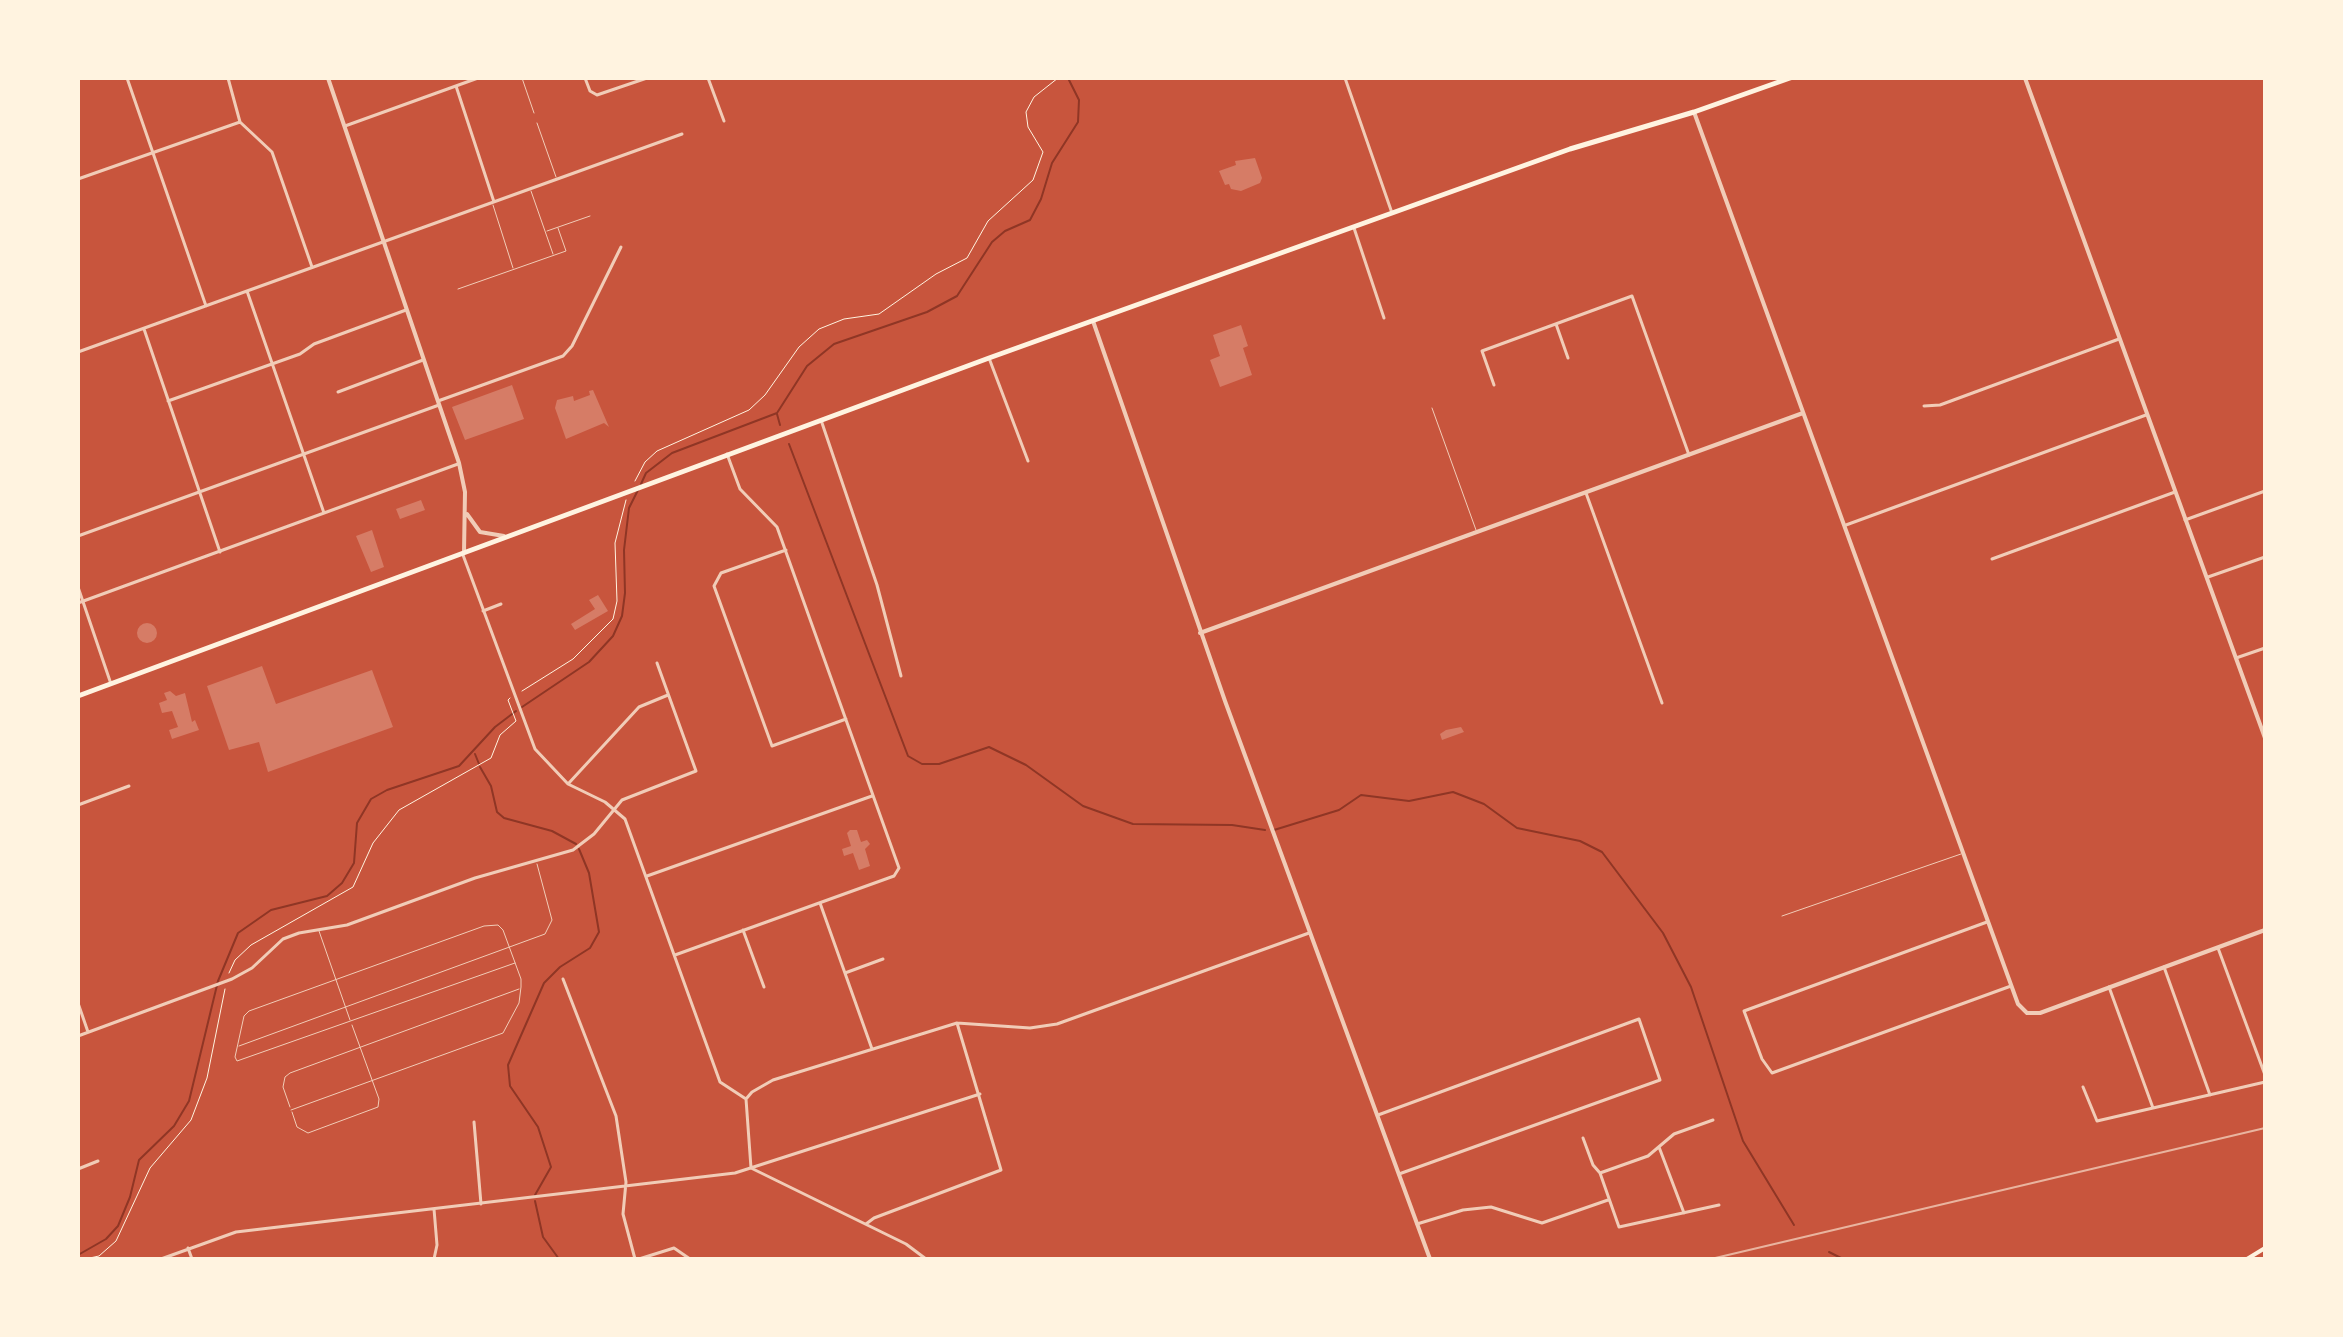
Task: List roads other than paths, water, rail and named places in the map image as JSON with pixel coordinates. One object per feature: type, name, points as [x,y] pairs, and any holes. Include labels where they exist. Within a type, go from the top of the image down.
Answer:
[{"type":"main road","points":[[78,696],[989,358],[1568,149],[1694,112],[1790,78]]},
{"type":"main road","points":[[2247,1259],[2265,1248]]},
{"type":"street","points":[[127,78],[206,306]]},
{"type":"street","points":[[228,78],[240,122],[272,152],[312,267]]},
{"type":"street","points":[[328,78],[459,463],[465,512],[463,555],[535,749],[568,784],[615,808],[630,827],[720,1082],[746,1099]]},
{"type":"street","points":[[345,126],[478,78]]},
{"type":"street","points":[[585,78],[590,91],[597,95],[647,78]]},
{"type":"street","points":[[709,78],[724,121]]},
{"type":"street","points":[[1345,78],[1392,213]]},
{"type":"street","points":[[2025,78],[2265,738]]},
{"type":"street","points":[[456,86],[494,202]]},
{"type":"street","points":[[1694,112],[2018,1004],[2027,1013],[2040,1013],[2265,930]]},
{"type":"street","points":[[78,179],[240,122]]},
{"type":"street","points":[[78,352],[682,134]]},
{"type":"street","points":[[1354,228],[1384,318]]},
{"type":"street","points":[[78,536],[563,356],[572,346],[621,247]]},
{"type":"street","points":[[247,291],[324,513]]},
{"type":"street","points":[[1494,385],[1482,351],[1632,296],[1690,456]]},
{"type":"street","points":[[168,401],[274,364],[300,354],[314,344],[406,310]]},
{"type":"street","points":[[1093,321],[1200,633],[1430,1259]]},
{"type":"street","points":[[1556,324],[1568,358]]},
{"type":"street","points":[[144,329],[220,552]]},
{"type":"street","points":[[1924,406],[1940,405],[2119,339]]},
{"type":"street","points":[[989,358],[1028,461]]},
{"type":"street","points":[[338,392],[423,360]]},
{"type":"street","points":[[1200,633],[1804,413]]},
{"type":"street","points":[[1846,525],[2146,415]]},
{"type":"street","points":[[821,420],[876,583],[901,676]]},
{"type":"street","points":[[675,955],[898,873],[786,550],[772,521],[740,489],[727,454]]},
{"type":"street","points":[[80,602],[459,463]]},
{"type":"street","points":[[2185,520],[2265,491]]},
{"type":"street","points":[[1992,559],[2175,492]]},
{"type":"street","points":[[1586,493],[1662,703]]},
{"type":"street","points":[[465,512],[480,532],[511,536]]},
{"type":"street","points":[[786,550],[721,573],[714,586],[772,746],[846,719]]},
{"type":"street","points":[[2207,578],[2265,557]]},
{"type":"street","points":[[78,587],[80,602],[111,684]]},
{"type":"street","points":[[483,611],[501,604]]},
{"type":"street","points":[[2236,658],[2265,648]]},
{"type":"street","points":[[78,1036],[232,979],[252,968],[283,939],[360,921],[475,878],[573,850],[594,834],[622,800],[696,771],[657,663]]},
{"type":"street","points":[[568,784],[639,707],[668,695]]},
{"type":"street","points":[[78,805],[129,786]]},
{"type":"street","points":[[647,876],[872,796]]},
{"type":"street","points":[[820,903],[872,1049]]},
{"type":"street","points":[[1988,922],[1744,1011],[1762,1059],[1772,1073],[2011,986]]},
{"type":"street","points":[[743,930],[764,987]]},
{"type":"street","points":[[751,1168],[746,1099],[773,1080],[957,1023],[1030,1028],[1057,1024],[1309,933]]},
{"type":"street","points":[[2218,948],[2265,1075]]},
{"type":"street","points":[[845,973],[883,959]]},
{"type":"street","points":[[2164,967],[2210,1095]]},
{"type":"street","points":[[563,979],[616,1116],[625,1187],[623,1214],[637,1259],[669,1249],[685,1253],[690,1259]]},
{"type":"street","points":[[2109,987],[2153,1108]]},
{"type":"street","points":[[78,1003],[88,1032]]},
{"type":"street","points":[[1378,1115],[1639,1019],[1660,1080],[1399,1174]]},
{"type":"street","points":[[866,1224],[874,1218],[1001,1170],[957,1023]]},
{"type":"street","points":[[2083,1087],[2097,1121],[2265,1082]]},
{"type":"street","points":[[161,1259],[236,1232],[625,1187],[751,1168],[980,1094]]},
{"type":"street","points":[[1600,1173],[1648,1156],[1674,1134],[1713,1120]]},
{"type":"street","points":[[474,1122],[481,1204]]},
{"type":"street","points":[[1583,1138],[1620,1227],[1719,1205]]},
{"type":"street","points":[[1659,1147],[1684,1213]]},
{"type":"street","points":[[78,1169],[98,1161]]},
{"type":"street","points":[[751,1168],[906,1244],[926,1259]]},
{"type":"street","points":[[1417,1224],[1463,1210],[1491,1207],[1542,1223],[1608,1200]]},
{"type":"street","points":[[434,1209],[437,1245],[434,1259]]},
{"type":"street","points":[[188,1248],[192,1259]]},
{"type":"lane","points":[[522,78],[534,113]]},
{"type":"lane","points":[[537,123],[556,179]]},
{"type":"lane","points":[[530,189],[553,256]]},
{"type":"lane","points":[[494,202],[493,211],[513,270]]},
{"type":"lane","points":[[545,232],[590,216]]},
{"type":"lane","points":[[458,289],[566,251],[558,228]]},
{"type":"lane","points":[[1432,408],[1477,532]]},
{"type":"lane","points":[[1782,916],[1963,853]]},
{"type":"lane","points":[[237,1046],[545,934],[552,920],[537,861]]},
{"type":"lane","points":[[291,1110],[503,1033],[519,1003],[521,987],[515,963],[503,930],[491,924],[249,1011],[244,1016],[235,1057],[242,1061],[515,963]]},
{"type":"lane","points":[[319,931],[335,980],[351,1022],[360,1048],[372,1080],[378,1107],[308,1133],[297,1127],[283,1087],[285,1077],[360,1048],[516,992],[521,987]]},
{"type":"waterway","points":[[641,484],[646,473],[672,453],[777,413],[807,366],[834,344],[927,312],[957,296],[992,242],[1005,231],[1030,220],[1041,199],[1052,163],[1078,122],[1079,100],[1068,78]]},
{"type":"waterway","points":[[777,414],[780,425]]},
{"type":"waterway","points":[[789,444],[908,756],[922,764],[939,764],[989,747],[1026,765],[1083,806],[1133,824],[1232,825],[1265,830]]},
{"type":"waterway","points":[[522,707],[589,662],[613,636],[622,616],[625,593],[624,550],[629,508],[638,490]]},
{"type":"waterway","points":[[78,1255],[106,1239],[118,1226],[130,1197],[139,1160],[174,1126],[189,1101],[218,981],[238,933],[271,910],[327,896],[342,883],[354,863],[357,823],[371,799],[387,790],[459,766],[495,727],[516,711]]},
{"type":"waterway","points":[[475,754],[479,764]]},
{"type":"waterway","points":[[480,767],[491,786],[497,812],[504,818],[552,831],[576,844]]},
{"type":"waterway","points":[[1274,830],[1339,810],[1361,795],[1409,801],[1453,792],[1484,804],[1517,828],[1580,841],[1602,852],[1663,933],[1691,987],[1743,1141],[1794,1225]]},
{"type":"waterway","points":[[535,1195],[551,1167],[538,1127],[510,1086],[508,1065],[544,983],[560,967],[590,948],[599,932],[589,873],[579,849]]},
{"type":"waterway","points":[[535,1201],[543,1237],[559,1259]]},
{"type":"waterway","points":[[1829,1252],[1843,1259]]},
{"type":"railway","points":[[1711,1259],[2265,1128]]}]
